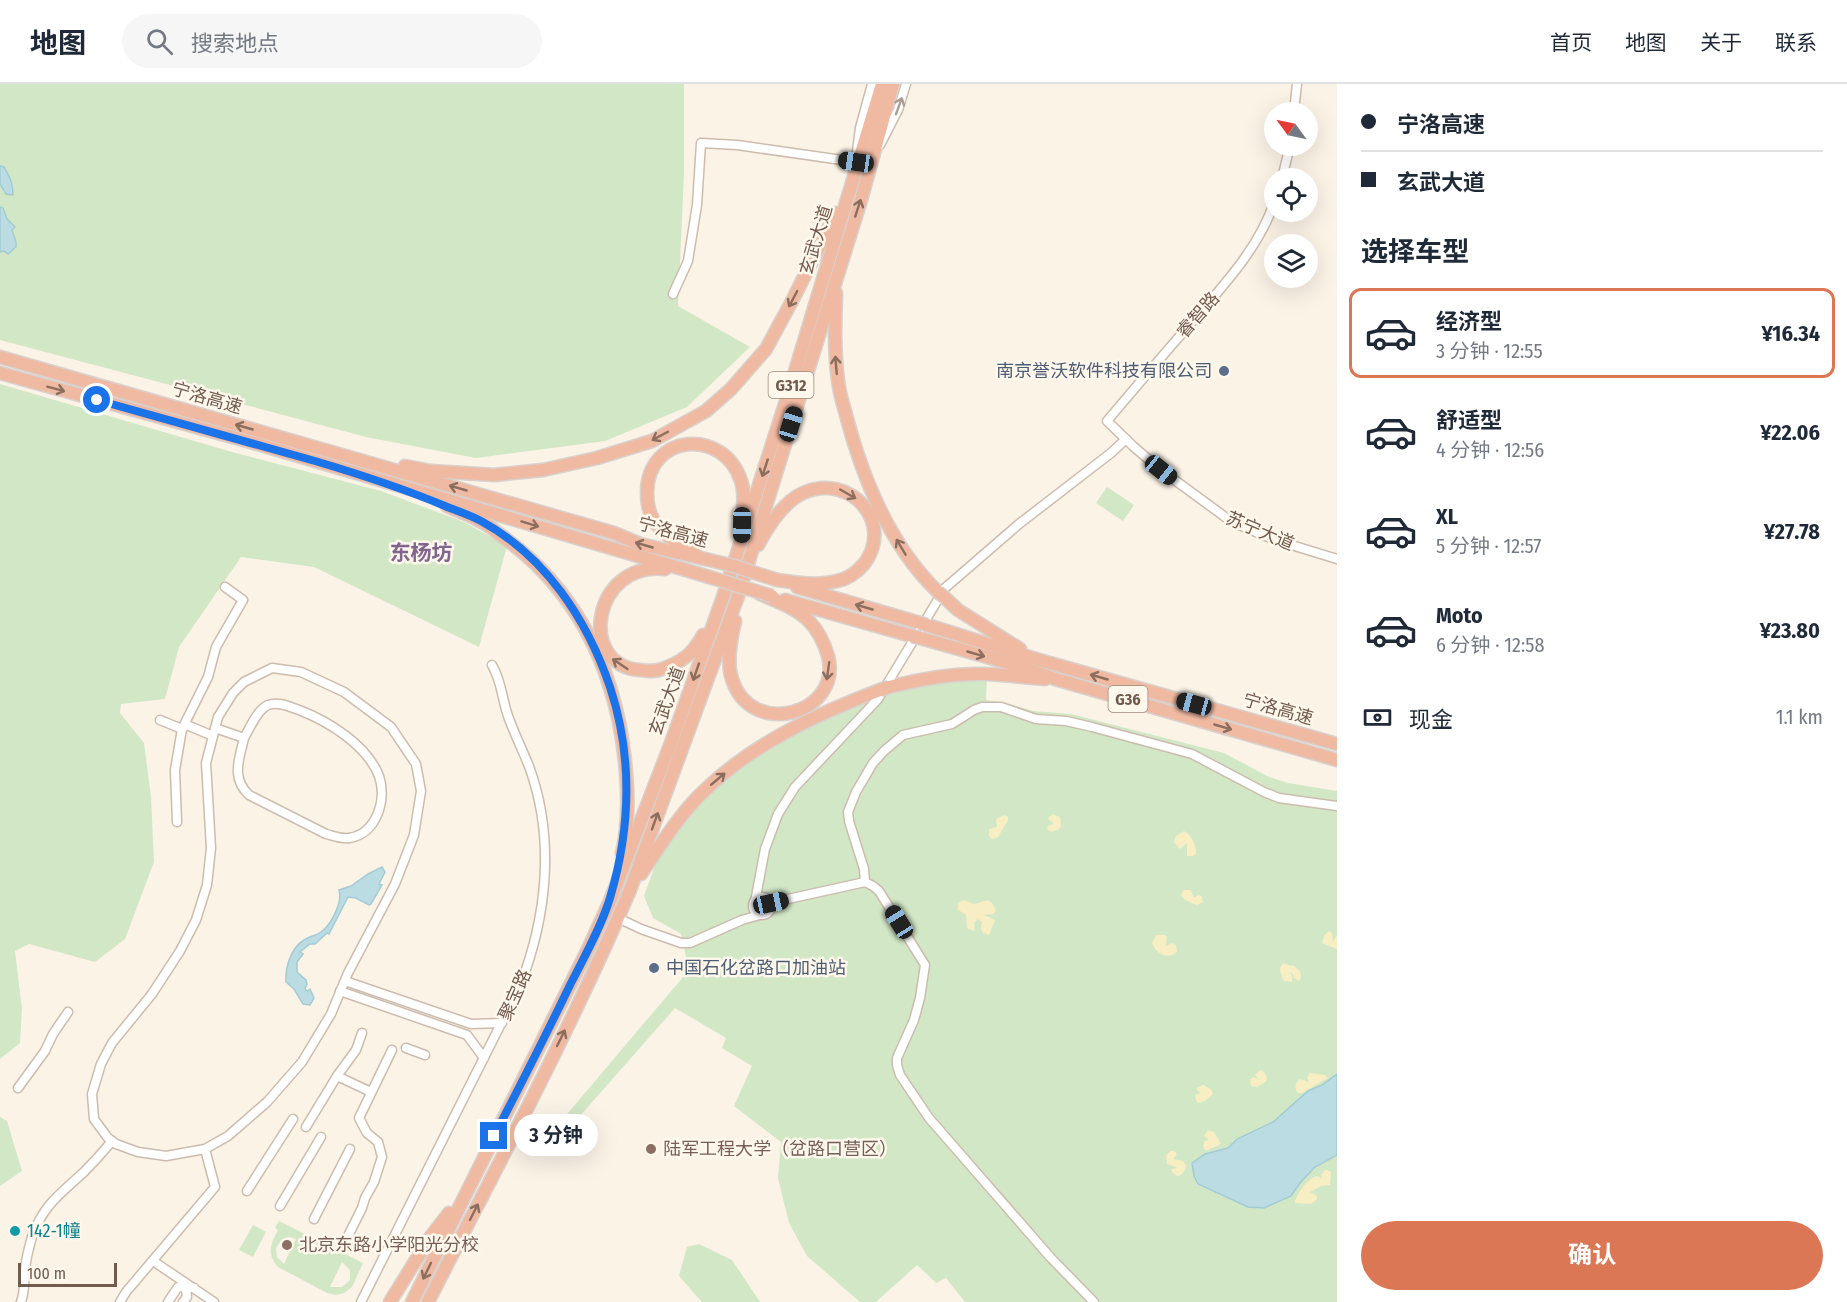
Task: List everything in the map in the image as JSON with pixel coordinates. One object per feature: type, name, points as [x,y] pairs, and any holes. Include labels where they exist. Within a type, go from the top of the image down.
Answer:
[{"type":"highway","name":"玄武大道","points":[[412,1302],[610,901],[671,743],[723,597],[786,401],[882,84]]},
{"type":"highway","name":"玄武大道","points":[[428,1302],[548,1064],[630,890],[744,573],[871,164],[893,84]]},
{"type":"highway","points":[[300,443],[431,471],[494,475],[543,470],[597,458],[652,441],[706,411],[731,389],[766,349],[816,254],[855,167]]},
{"type":"highway","points":[[840,264],[834,339],[838,382],[867,481],[884,517],[903,553],[941,595],[958,610],[1039,660]]},
{"type":"highway","name":"宁洛高速","points":[[0,357],[614,533],[639,544],[734,566],[1039,660],[1337,744]]},
{"type":"highway","name":"宁洛高速","points":[[0,373],[373,478],[756,591],[772,598],[1023,667],[1055,679],[1337,760]]},
{"type":"highway","points":[[701,558],[666,535],[653,520],[647,501],[647,483],[654,465],[666,452],[678,445],[708,446],[725,455],[736,467],[742,484],[741,540]]},
{"type":"highway","points":[[373,478],[480,520],[514,544],[544,571],[561,591],[582,623],[602,664],[616,705],[627,781],[627,812],[623,846],[610,901]]},
{"type":"highway","points":[[772,598],[807,619],[820,635],[829,661],[824,687],[815,700],[805,708],[792,713],[777,714],[760,711],[739,695],[731,678],[733,632],[744,573],[776,517],[801,493],[832,487],[840,489],[855,497],[867,510],[874,533],[869,556],[855,574],[838,581],[823,583],[803,584],[777,580]]},
{"type":"highway","points":[[696,573],[653,568],[625,576],[611,591],[601,611],[599,633],[610,657],[629,670],[657,672],[678,664],[697,648],[723,597]]},
{"type":"highway","points":[[630,890],[682,816],[704,791],[760,747],[806,722],[884,689],[924,678],[986,674],[1055,679]]},
{"type":"highway","points":[[390,1302],[429,1239],[465,1193]]},
{"type":"street","points":[[673,294],[688,261],[697,205],[700,143],[737,145],[855,167],[860,128],[872,84]]},
{"type":"street","points":[[871,164],[898,110],[906,84]]},
{"type":"street","points":[[1295,102],[1297,84]]},
{"type":"street","name":"睿智路","points":[[1107,421],[1228,280],[1248,253],[1265,222]]},
{"type":"street","name":"苏宁大道","points":[[1107,421],[1188,492],[1232,522],[1275,540],[1337,559]]},
{"type":"street","points":[[742,920],[750,912],[754,903],[770,832],[778,814],[795,787],[878,699],[945,588],[1019,524],[1126,439]]},
{"type":"street","points":[[177,822],[175,770],[182,729],[208,677],[216,647],[243,600],[225,587]]},
{"type":"street","name":"聚宝路","points":[[361,1302],[520,986],[532,956],[540,924],[545,893],[545,844],[540,807],[530,770],[507,714],[497,673],[492,665]]},
{"type":"street","points":[[272,668],[301,672],[344,692],[392,727],[416,764],[421,790],[414,835],[395,884],[369,930],[345,981],[331,1014],[302,1062],[267,1102],[228,1136],[205,1149],[166,1156],[138,1152],[112,1141],[94,1119],[92,1094],[101,1064],[112,1043],[152,994],[180,951],[196,920],[207,885],[211,848],[206,763],[218,717],[233,693],[244,682],[272,668]]},
{"type":"street","points":[[276,703],[326,722],[354,743],[379,776],[381,796],[378,814],[373,823],[360,834],[350,838],[338,837],[326,834],[249,795],[241,788],[238,778],[244,738],[254,720],[266,706],[276,703]]},
{"type":"street","points":[[866,882],[848,812],[856,792],[873,763],[884,750],[903,735],[952,724],[982,707],[1001,707],[1036,719],[1066,721],[1192,754],[1279,798],[1337,807]]},
{"type":"street","points":[[160,720],[182,729]]},
{"type":"street","points":[[182,729],[187,725],[244,738]]},
{"type":"street","points":[[754,903],[760,897],[769,901],[866,882],[884,898],[925,965],[914,1020],[897,1058],[900,1075],[929,1118],[1050,1257],[1094,1302]]},
{"type":"street","points":[[618,918],[640,929],[681,943],[690,943],[770,910],[769,901],[757,886]]},
{"type":"street","points":[[754,903],[756,912],[763,914]]},
{"type":"street","points":[[345,981],[471,1024],[502,1023]]},
{"type":"street","points":[[340,992],[467,1035],[484,1058]]},
{"type":"street","points":[[18,1088],[45,1051],[68,1012]]},
{"type":"street","points":[[306,1127],[356,1050],[362,1032]]},
{"type":"street","points":[[406,1048],[425,1055]]},
{"type":"street","points":[[346,1240],[363,1208],[382,1157],[378,1142],[367,1133],[359,1118],[392,1050]]},
{"type":"street","points":[[337,1076],[371,1092]]},
{"type":"street","points":[[247,1191],[293,1119]]},
{"type":"street","points":[[280,1206],[321,1137]]},
{"type":"street","points":[[21,1302],[24,1293],[25,1266],[31,1240],[39,1220],[51,1202],[88,1168],[112,1141]]},
{"type":"street","points":[[120,1302],[215,1187],[205,1149]]},
{"type":"street","points":[[315,1219],[350,1149]]},
{"type":"street","points":[[153,1261],[214,1302]]},
{"type":"street","points":[[168,1302],[178,1287],[190,1288]]},
{"type":"street","points":[[183,1302],[190,1288]]},
{"type":"green space","points":[[0,84],[684,84],[684,174],[678,306],[750,347],[687,407],[605,441],[476,458],[366,437],[0,340]]},
{"type":"green space","points":[[0,384],[232,452],[381,491],[464,522],[507,546],[479,647],[314,567],[241,557],[179,647],[165,699],[121,704],[120,713],[144,743],[151,797],[154,862],[125,939],[95,962],[29,944],[15,951],[22,1009],[20,1043],[0,1059]]},
{"type":"green space","points":[[1107,487],[1134,505],[1123,521],[1096,503]]},
{"type":"green space","points":[[987,677],[986,700],[1033,711],[1071,714],[1224,753],[1269,777],[1288,783],[1337,791],[1337,1302],[965,1302],[946,1278],[936,1283],[917,1265],[876,1302],[860,1302],[807,1256],[789,1223],[778,1178],[781,1142],[734,1106],[752,1066],[722,1048],[726,1038],[675,1008],[572,1125],[562,1120],[695,963],[686,957],[681,934],[653,918],[644,896],[658,857],[692,810],[737,770],[822,718],[897,689]]},
{"type":"green space","points":[[0,1117],[7,1121],[22,1171],[0,1186]]},
{"type":"green space","points":[[279,1221],[363,1263],[352,1287],[336,1295],[327,1293],[278,1267],[271,1253],[278,1230],[275,1228]],"holes":[[[289,1237],[296,1239],[284,1264],[277,1257],[276,1248],[282,1239]],[[342,1262],[350,1270],[350,1280],[342,1287],[330,1287]]]},
{"type":"green space","points":[[253,1225],[266,1232],[253,1257],[239,1250]]},
{"type":"green space","points":[[699,1244],[732,1260],[760,1302],[702,1302],[679,1276],[687,1247]]},
{"type":"sand","points":[[1052,814],[1060,817],[1061,826],[1052,832],[1047,827],[1054,823],[1048,819]]},
{"type":"sand","points":[[1005,815],[1008,820],[998,837],[992,839],[989,836],[989,829],[997,827],[996,819]]},
{"type":"sand","points":[[1184,831],[1194,844],[1196,854],[1193,856],[1187,856],[1187,843],[1180,849],[1174,842],[1176,836]]},
{"type":"sand","points":[[1184,890],[1191,890],[1194,898],[1199,895],[1203,902],[1197,905],[1185,900],[1181,895]]},
{"type":"sand","points":[[964,900],[974,904],[987,901],[992,903],[996,911],[993,914],[984,915],[995,920],[989,935],[983,933],[982,922],[978,919],[974,923],[973,931],[967,928],[966,915],[957,909],[959,902]]},
{"type":"sand","points":[[1329,931],[1332,933],[1333,942],[1337,935],[1337,949],[1322,943]]},
{"type":"sand","points":[[1156,935],[1165,935],[1167,937],[1166,946],[1172,943],[1176,945],[1177,951],[1171,956],[1160,953],[1152,943]]},
{"type":"sand","points":[[1284,963],[1299,970],[1301,976],[1299,981],[1290,972],[1292,982],[1284,981],[1280,969]]},
{"type":"sand","points":[[1260,1070],[1265,1073],[1267,1079],[1256,1087],[1251,1086],[1250,1080],[1253,1077],[1259,1079],[1255,1075]]},
{"type":"sand","points":[[1310,1073],[1325,1075],[1328,1078],[1298,1093],[1297,1082],[1300,1079],[1309,1082],[1307,1077]]},
{"type":"sand","points":[[1203,1085],[1211,1089],[1213,1094],[1205,1101],[1198,1103],[1195,1095],[1201,1093],[1197,1088]]},
{"type":"sand","points":[[1208,1130],[1214,1132],[1221,1144],[1205,1150],[1203,1146],[1205,1141],[1209,1140],[1204,1136]]},
{"type":"sand","points":[[1171,1151],[1177,1154],[1173,1159],[1183,1161],[1186,1165],[1183,1172],[1177,1176],[1171,1169],[1178,1168],[1167,1164],[1166,1155]]},
{"type":"sand","points":[[1325,1170],[1331,1172],[1330,1185],[1321,1186],[1310,1192],[1317,1196],[1311,1204],[1295,1203],[1306,1183],[1317,1176],[1322,1179],[1321,1175]]},
{"type":"water","points":[[0,166],[4,167],[9,177],[13,195],[6,194],[0,184]]},
{"type":"water","points":[[0,207],[15,227],[12,230],[16,247],[8,254],[4,251],[0,252]]},
{"type":"water","points":[[382,867],[385,872],[379,884],[382,885],[371,904],[348,897],[329,934],[327,933],[315,944],[310,944],[300,952],[303,954],[297,962],[297,972],[306,980],[305,989],[307,991],[310,989],[314,998],[310,1005],[303,1004],[294,989],[286,982],[292,953],[299,943],[319,933],[329,924],[338,907],[339,890],[351,886]]},
{"type":"water","points":[[1337,1074],[1337,1155],[1315,1167],[1291,1196],[1264,1208],[1248,1207],[1198,1184],[1192,1163],[1205,1154],[1228,1148],[1237,1139],[1273,1122],[1308,1091],[1322,1085]]},
{"type":"place","name":"南京誉沃软件科技有限公司","points":[[1224,371]]},
{"type":"place","name":"中国石化岔路口加油站","points":[[654,968]]},
{"type":"place","name":"陆军工程大学（岔路口营区）","points":[[651,1149]]},
{"type":"place","name":"142-1幢","points":[[15,1231]]},
{"type":"place","name":"北京东路小学阳光分校","points":[[287,1245]]},
{"type":"district","name":"东杨坊","points":[[421,553]]},
{"type":"route","points":[[97,400],[373,478],[480,520],[514,544],[544,571],[561,591],[582,623],[602,664],[616,705],[622,737],[627,781],[627,812],[623,846],[610,901],[494,1136]]}]
